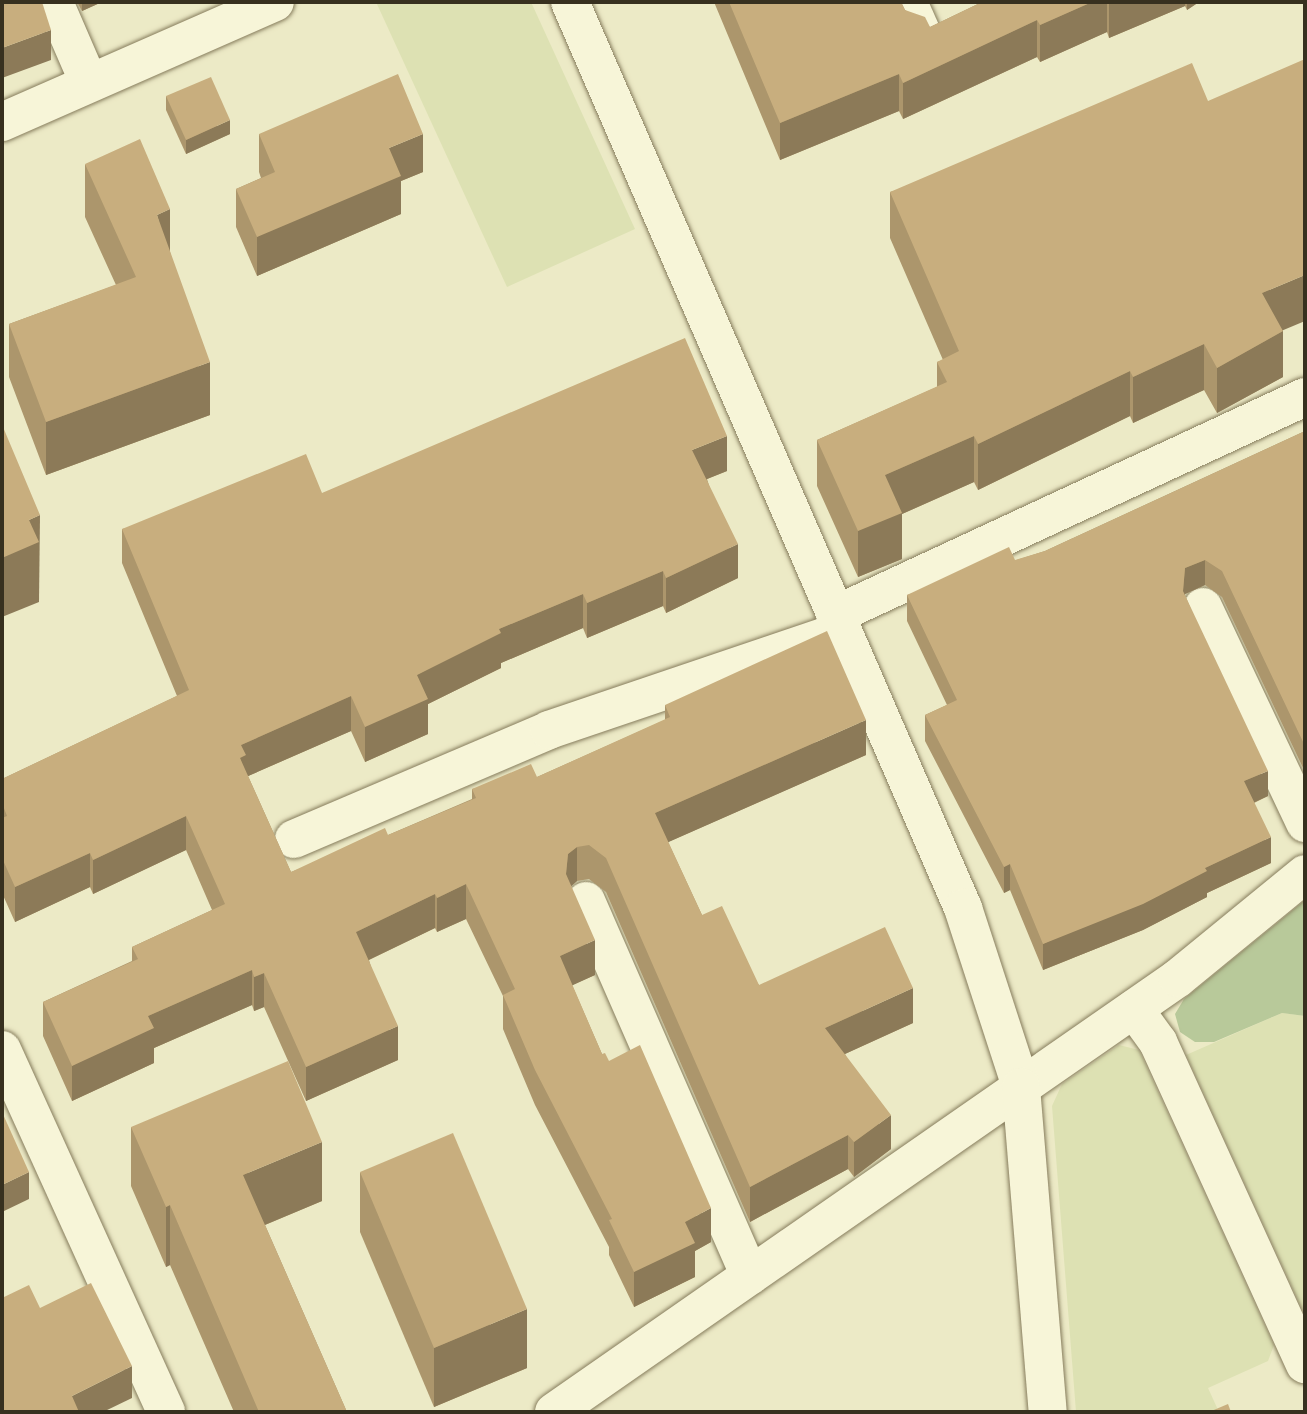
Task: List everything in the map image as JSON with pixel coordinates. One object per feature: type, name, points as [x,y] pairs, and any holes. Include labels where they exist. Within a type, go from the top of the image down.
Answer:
[{"type":"street","points":[[54,2],[89,83]]},
{"type":"street","points":[[2,122],[275,2]]},
{"type":"street","points":[[570,2],[963,908],[1021,1087],[1048,1412]]},
{"type":"street","points":[[295,839],[550,730],[838,623],[1305,397]]},
{"type":"street","points":[[1203,607],[1305,822]]},
{"type":"street","points":[[554,1412],[1134,1009],[1305,874]]},
{"type":"street","points":[[586,901],[750,1276]]},
{"type":"street","points":[[1134,1009],[1158,1042],[1305,1364]]},
{"type":"street","points":[[2,1050],[166,1412]]},
{"type":"green space","points":[[376,2],[531,2],[635,229],[507,287]]},
{"type":"green space","points":[[1305,900],[1305,1016],[1282,1013],[1214,1042],[1195,1042],[1180,1032],[1175,1014],[1184,999]]},
{"type":"green space","points":[[1282,1013],[1305,1016],[1305,1316],[1186,1055]]},
{"type":"green space","points":[[1119,1045],[1139,1050],[1274,1345],[1268,1361],[1208,1388],[1219,1412],[1076,1412],[1052,1106],[1062,1084]]},
{"type":"building","points":[[2,2],[42,2],[51,30],[2,48]]},
{"type":"building","points":[[729,2],[901,2],[905,10],[925,17],[930,27],[982,2],[1092,2],[1040,25],[1037,20],[903,83],[899,74],[780,123]]},
{"type":"building","points":[[1305,59],[1305,275],[1262,293],[1283,331],[1217,368],[1204,344],[1133,377],[1130,371],[978,444],[974,436],[885,475],[902,513],[858,531],[817,440],[947,382],[937,362],[959,351],[890,192],[1192,63],[1208,101]]},
{"type":"building","points":[[398,74],[423,134],[389,148],[401,176],[257,237],[236,189],[275,172],[259,134]]},
{"type":"building","points":[[211,77],[230,120],[186,140],[166,96]]},
{"type":"building","points":[[140,139],[170,209],[157,215],[210,362],[46,422],[9,324],[136,277],[85,164]]},
{"type":"building","points":[[685,338],[727,436],[692,450],[738,544],[666,578],[663,571],[587,603],[583,594],[499,629],[501,633],[417,675],[428,699],[365,727],[351,696],[241,745],[246,755],[240,758],[291,872],[385,828],[388,835],[476,798],[472,789],[531,764],[537,777],[670,717],[665,705],[827,631],[866,720],[655,813],[702,915],[722,906],[759,985],[885,927],[913,988],[825,1028],[891,1115],[854,1142],[848,1135],[750,1187],[606,858],[589,845],[577,847],[568,854],[566,874],[595,940],[560,956],[602,1054],[605,1053],[609,1061],[640,1045],[711,1208],[685,1222],[695,1243],[634,1272],[609,1220],[612,1219],[535,1070],[503,995],[515,989],[466,884],[437,898],[435,894],[356,932],[398,1026],[306,1067],[264,973],[254,977],[252,970],[148,1016],[154,1028],[72,1066],[43,1002],[138,959],[132,947],[225,904],[186,816],[93,860],[90,853],[15,887],[2,858],[2,818],[7,816],[2,803],[2,779],[189,690],[122,529],[306,454],[322,493]]},
{"type":"building","points":[[2,427],[40,515],[29,520],[39,542],[2,558]]},
{"type":"building","points":[[1305,431],[1305,746],[1222,571],[1205,560],[1185,568],[1183,591],[1268,771],[1244,781],[1271,837],[1205,868],[1207,871],[1143,904],[1043,944],[1010,864],[1004,867],[925,715],[957,700],[907,595],[1009,547],[1015,560],[1045,551]]},
{"type":"building","points":[[288,1061],[322,1142],[243,1175],[347,1412],[259,1412],[170,1205],[166,1207],[131,1127]]},
{"type":"building","points":[[2,1112],[29,1172],[2,1185]]},
{"type":"building","points":[[453,1133],[527,1309],[434,1348],[360,1172]]},
{"type":"building","points":[[91,1283],[132,1366],[72,1396],[79,1412],[2,1412],[2,1298],[29,1285],[40,1308]]},
{"type":"building","points":[[1228,1404],[1231,1412],[1209,1412]]}]
